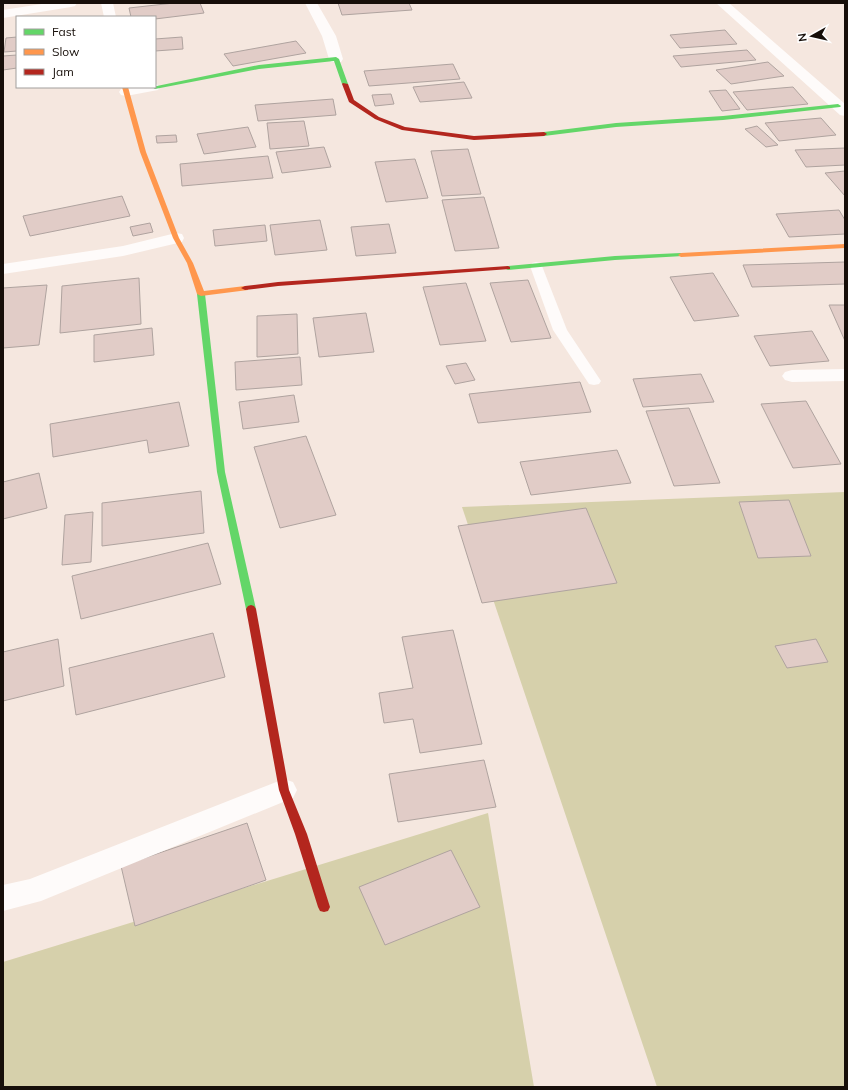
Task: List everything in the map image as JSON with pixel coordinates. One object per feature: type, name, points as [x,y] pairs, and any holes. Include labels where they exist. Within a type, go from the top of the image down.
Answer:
[{"type":"street","points":[[3,14],[71,3]]},
{"type":"street","points":[[107,3],[110,16]]},
{"type":"street","points":[[311,3],[329,36],[351,101],[377,118],[404,129],[474,138],[532,135],[616,125],[842,109]]},
{"type":"street","points":[[722,3],[842,109]]},
{"type":"street","points":[[156,87],[259,67],[336,59]]},
{"type":"street","points":[[140,88],[126,89],[143,152],[176,238],[190,263],[201,294],[221,472],[258,642],[284,790],[301,834],[324,907]]},
{"type":"street","points":[[3,269],[124,250],[176,238]]},
{"type":"street","points":[[201,294],[278,284],[536,266],[615,258],[845,246]]},
{"type":"street","points":[[792,376],[845,375]]},
{"type":"street","points":[[3,898],[31,892],[284,790]]},
{"type":"lane","points":[[536,266],[560,330],[594,381]]},
{"type":"shaded area","points":[[845,492],[845,1087],[657,1087],[462,507]]},
{"type":"shaded area","points":[[488,813],[534,1087],[3,1087],[3,962]]},
{"type":"building","points":[[174,3],[200,3],[204,13],[156,19],[156,16],[131,16],[129,8]]},
{"type":"building","points":[[338,3],[409,3],[412,10],[342,15]]},
{"type":"building","points":[[725,30],[737,44],[680,48],[670,35]]},
{"type":"building","points":[[16,37],[16,51],[4,52],[6,38]]},
{"type":"building","points":[[182,37],[183,49],[156,51],[156,39]]},
{"type":"building","points":[[296,41],[306,53],[233,66],[224,54]]},
{"type":"building","points":[[747,50],[756,60],[681,67],[673,56]]},
{"type":"building","points":[[16,55],[16,68],[3,70],[3,56]]},
{"type":"building","points":[[768,62],[784,76],[731,84],[716,70]]},
{"type":"building","points":[[453,64],[460,79],[369,86],[364,71]]},
{"type":"building","points":[[464,82],[472,98],[420,102],[413,87]]},
{"type":"building","points":[[793,87],[808,104],[747,110],[733,92]]},
{"type":"building","points":[[726,90],[740,109],[722,111],[709,91]]},
{"type":"building","points":[[391,94],[394,104],[375,106],[372,95]]},
{"type":"building","points":[[333,99],[336,115],[258,121],[255,105]]},
{"type":"building","points":[[821,118],[836,135],[779,141],[765,123]]},
{"type":"building","points":[[304,121],[309,146],[270,149],[267,123]]},
{"type":"building","points":[[757,126],[778,145],[766,147],[745,129]]},
{"type":"building","points":[[248,127],[256,147],[204,154],[197,134]]},
{"type":"building","points":[[176,135],[177,142],[157,143],[156,136]]},
{"type":"building","points":[[324,147],[331,167],[282,173],[276,152]]},
{"type":"building","points":[[845,148],[845,165],[806,167],[795,150]]},
{"type":"building","points":[[468,149],[481,194],[442,196],[431,151]]},
{"type":"building","points":[[268,156],[273,178],[182,186],[180,164]]},
{"type":"building","points":[[415,159],[428,198],[386,202],[375,162]]},
{"type":"building","points":[[845,171],[845,196],[825,173]]},
{"type":"building","points":[[122,196],[130,216],[30,236],[23,216]]},
{"type":"building","points":[[484,197],[499,248],[455,251],[442,200]]},
{"type":"building","points":[[839,210],[845,220],[845,234],[789,237],[776,214]]},
{"type":"building","points":[[320,220],[327,250],[275,255],[270,225]]},
{"type":"building","points":[[150,223],[153,232],[133,236],[130,227]]},
{"type":"building","points":[[389,224],[396,253],[356,256],[351,227]]},
{"type":"building","points":[[265,225],[267,241],[215,246],[213,230]]},
{"type":"building","points":[[845,262],[845,284],[752,287],[743,265]]},
{"type":"building","points":[[713,273],[739,316],[694,321],[670,277]]},
{"type":"building","points":[[139,278],[141,324],[60,333],[62,286]]},
{"type":"building","points":[[528,280],[551,338],[511,342],[490,283]]},
{"type":"building","points":[[466,283],[486,341],[440,345],[423,287]]},
{"type":"building","points":[[47,285],[39,345],[3,348],[3,288]]},
{"type":"building","points":[[829,305],[845,305],[845,341]]},
{"type":"building","points":[[366,313],[374,352],[319,357],[313,318]]},
{"type":"building","points":[[297,314],[298,354],[257,357],[257,316]]},
{"type":"building","points":[[152,328],[154,355],[94,362],[94,335]]},
{"type":"building","points":[[812,331],[829,361],[770,366],[754,336]]},
{"type":"building","points":[[300,357],[302,385],[236,390],[235,362]]},
{"type":"building","points":[[466,363],[475,380],[455,384],[446,366]]},
{"type":"building","points":[[701,374],[714,402],[643,407],[633,379]]},
{"type":"building","points":[[580,382],[591,412],[478,423],[469,394]]},
{"type":"building","points":[[294,395],[299,422],[243,429],[239,402]]},
{"type":"building","points":[[806,401],[841,464],[793,468],[761,404]]},
{"type":"building","points":[[179,402],[189,446],[149,453],[147,440],[53,457],[50,424]]},
{"type":"building","points":[[689,408],[720,483],[674,486],[646,411]]},
{"type":"building","points":[[306,436],[336,515],[280,528],[254,447]]},
{"type":"building","points":[[617,450],[631,483],[531,495],[520,462]]},
{"type":"building","points":[[39,473],[47,508],[3,519],[3,482]]},
{"type":"building","points":[[201,491],[204,533],[102,546],[102,503]]},
{"type":"building","points":[[789,500],[811,556],[758,558],[739,502]]},
{"type":"building","points":[[586,508],[617,583],[482,603],[458,526]]},
{"type":"building","points":[[93,512],[91,562],[62,565],[65,515]]},
{"type":"building","points":[[208,543],[221,584],[81,619],[72,576]]},
{"type":"building","points":[[453,630],[482,744],[420,753],[413,719],[384,723],[379,693],[413,688],[402,637]]},
{"type":"building","points":[[213,633],[225,677],[76,715],[69,668]]},
{"type":"building","points":[[58,639],[64,686],[3,701],[3,652]]},
{"type":"building","points":[[816,639],[828,662],[787,668],[775,646]]},
{"type":"building","points":[[484,760],[496,807],[398,822],[389,774]]},
{"type":"building","points":[[247,823],[266,880],[135,926],[121,866]]},
{"type":"building","points":[[451,850],[480,907],[385,945],[359,887]]},
{"type":"traffic: fast","points":[[156,87],[259,67],[336,59],[345,84]]},
{"type":"traffic: fast","points":[[544,134],[616,125],[723,118],[838,106]]},
{"type":"traffic: fast","points":[[508,268],[615,258],[681,255]]},
{"type":"traffic: fast","points":[[201,294],[221,472],[251,609]]},
{"type":"traffic: slow","points":[[125,88],[143,152],[176,238],[190,263],[201,294],[245,288]]},
{"type":"traffic: slow","points":[[681,255],[845,246]]},
{"type":"traffic: jam","points":[[345,84],[351,101],[377,118],[404,129],[474,138],[544,134]]},
{"type":"traffic: jam","points":[[245,288],[278,284],[508,268]]},
{"type":"traffic: jam","points":[[251,609],[284,790],[301,834],[324,907]]}]
